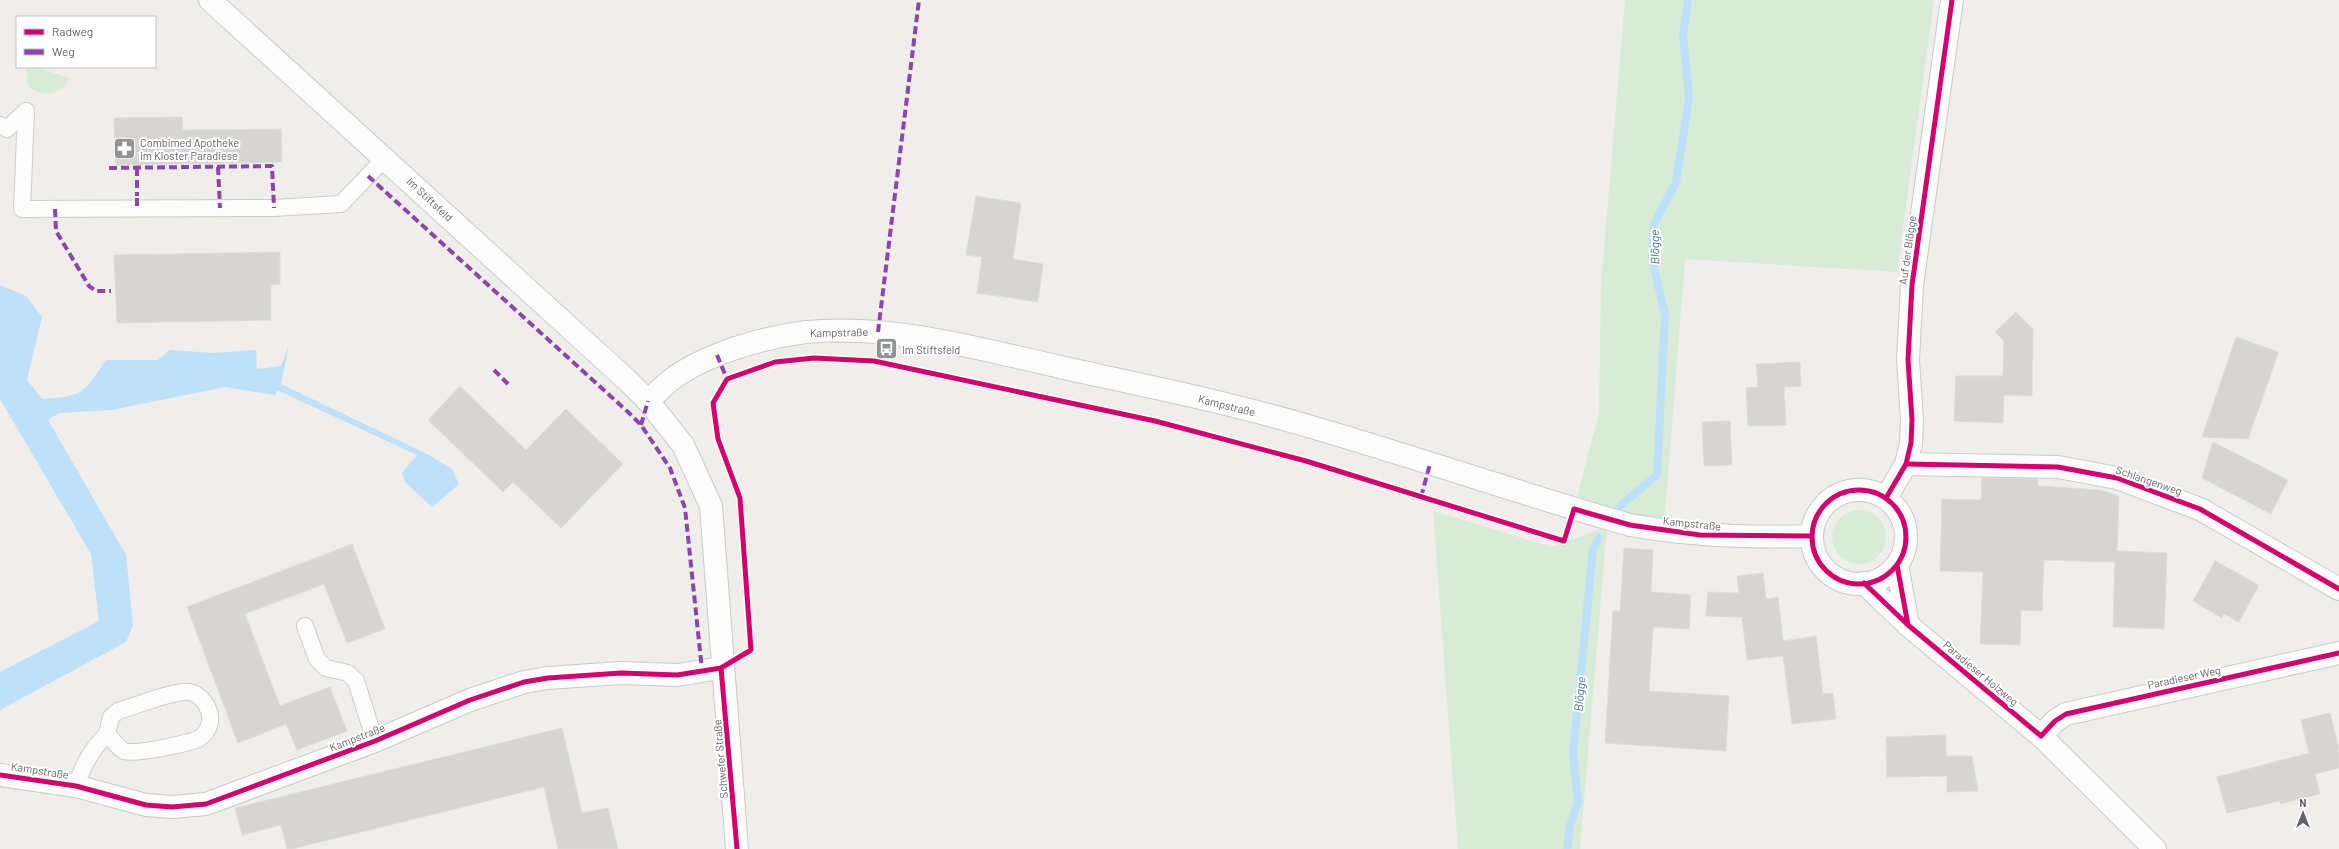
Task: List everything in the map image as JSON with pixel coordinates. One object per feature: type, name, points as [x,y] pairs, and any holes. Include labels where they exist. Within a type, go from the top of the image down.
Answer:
[{"type":"street","name":"Im Stiftsfeld","points":[[210,0],[385,158],[648,400]]},
{"type":"street","name":"Auf der Blögge","points":[[1886,498],[1906,464],[1911,428],[1908,360],[1912,285],[1952,0]]},
{"type":"street","name":"Kampstraße","points":[[648,400],[672,379],[717,355],[747,345],[780,336],[808,332],[878,332],[951,343],[1182,394],[1298,423],[1630,525],[1662,531],[1722,537],[1812,536]]},
{"type":"street","name":"Schwefer Straße","points":[[648,400],[683,445],[711,506],[722,668],[737,849]]},
{"type":"street","name":"Schlangenweg","points":[[1906,464],[2058,467],[2117,478],[2200,509],[2339,589]]},
{"type":"street","points":[[1850,490],[1866,490],[1886,498],[1900,514],[1905,526],[1906,540],[1903,554],[1897,565],[1888,574],[1876,580],[1864,583],[1848,582],[1833,576],[1821,564],[1814,550],[1812,536],[1815,519],[1824,506],[1836,496],[1850,490]]},
{"type":"street","points":[[1897,565],[1908,625]]},
{"type":"street","name":"Paradieser Holzweg","points":[[1864,583],[1908,625],[2041,736],[2155,849]]},
{"type":"street","name":"Paradieser Weg","points":[[2041,736],[2055,721],[2066,714],[2339,653]]},
{"type":"street","name":"Kampstraße","points":[[0,775],[76,786],[146,805],[172,807],[206,804],[375,741],[470,700],[524,682],[621,673],[677,675],[722,668]]},
{"type":"lane","points":[[0,125],[7,129],[26,111],[22,209],[274,208],[341,204],[385,158]]},
{"type":"lane","points":[[304,626],[317,660],[326,668],[348,673],[356,681],[375,741]]},
{"type":"lane","points":[[76,786],[92,749],[107,734],[111,717],[118,711],[184,692],[195,694],[205,702],[210,714],[208,729],[198,740],[134,752],[124,751],[107,734]]},
{"type":"green space","points":[[1625,0],[1934,0],[1897,272],[1685,259],[1664,526],[1576,501],[1599,413],[1601,284]]},
{"type":"green space","points":[[26,68],[39,68],[69,78],[61,89],[50,94],[38,92],[28,85]]},
{"type":"green space","points":[[1859,510],[1869,512],[1878,518],[1884,527],[1886,537],[1884,547],[1878,556],[1869,562],[1859,564],[1849,562],[1840,556],[1834,547],[1832,537],[1834,527],[1840,518],[1849,512]]},
{"type":"green space","points":[[1433,511],[1551,547],[1607,527],[1580,849],[1458,849]]},
{"type":"water","points":[[0,285],[26,296],[42,317],[27,380],[42,399],[66,397],[81,391],[92,380],[106,360],[158,360],[170,350],[213,353],[256,350],[257,369],[281,366],[289,345],[281,384],[427,454],[452,469],[459,484],[432,507],[405,482],[402,473],[417,455],[277,390],[275,395],[225,387],[111,410],[59,413],[48,420],[126,555],[133,625],[126,642],[0,710],[0,672],[99,621],[91,554],[0,399]]},
{"type":"building","points":[[182,117],[183,130],[281,129],[282,162],[116,165],[114,118]]},
{"type":"building","points":[[976,196],[1021,203],[1013,259],[1043,264],[1038,302],[977,293],[982,257],[966,255]]},
{"type":"building","points":[[280,252],[280,284],[271,285],[271,320],[117,323],[114,255]]},
{"type":"building","points":[[2016,312],[2033,329],[2032,396],[2004,395],[2003,423],[1954,421],[1956,376],[2003,376],[2004,341],[1995,332]]},
{"type":"building","points":[[2236,337],[2278,352],[2271,374],[2248,439],[2202,437]]},
{"type":"building","points":[[1800,362],[1801,386],[1784,387],[1786,425],[1748,426],[1746,388],[1758,387],[1756,364]]},
{"type":"building","points":[[460,386],[526,450],[566,409],[623,464],[561,528],[513,482],[503,492],[428,420]]},
{"type":"building","points":[[1730,421],[1732,465],[1704,466],[1702,422]]},
{"type":"building","points":[[2213,442],[2288,480],[2271,514],[2202,478]]},
{"type":"building","points":[[1982,478],[2038,479],[2038,486],[2100,490],[2119,496],[2117,551],[2167,553],[2164,629],[2113,627],[2115,562],[2044,560],[2042,611],[2021,610],[2020,645],[1980,644],[1983,572],[1940,571],[1942,499],[1981,500]]},
{"type":"building","points":[[352,544],[385,629],[347,643],[324,584],[245,614],[280,706],[330,687],[347,731],[297,750],[286,724],[238,743],[187,607]]},
{"type":"building","points":[[1624,548],[1653,550],[1651,592],[1691,595],[1689,629],[1653,627],[1649,691],[1729,696],[1726,751],[1605,743],[1613,611],[1620,611]]},
{"type":"building","points":[[2215,561],[2259,585],[2239,622],[2224,614],[2222,618],[2193,601]]},
{"type":"building","points":[[1763,573],[1766,599],[1778,597],[1783,641],[1816,636],[1823,694],[1833,693],[1836,719],[1792,724],[1783,656],[1747,660],[1742,617],[1706,616],[1708,592],[1739,593],[1737,576]]},
{"type":"building","points":[[2330,713],[2339,749],[2339,768],[2315,774],[2320,794],[2280,804],[2280,801],[2227,813],[2217,777],[2309,753],[2301,720]]},
{"type":"building","points":[[562,728],[582,813],[608,808],[618,849],[558,849],[544,787],[292,849],[287,849],[281,825],[242,835],[235,808]]},
{"type":"building","points":[[1946,735],[1946,756],[1972,756],[1978,791],[1947,792],[1947,776],[1887,777],[1886,737]]},
{"type":"waterway","name":"Blögge","points":[[1620,506],[1657,475],[1665,314],[1652,259],[1654,224],[1676,182],[1689,98],[1683,35],[1688,0]]},
{"type":"waterway","name":"Blögge","points":[[1567,849],[1570,826],[1578,802],[1573,754],[1593,549],[1599,538]]},
{"type":"marked path","points":[[878,332],[919,0]]},
{"type":"marked path","points":[[109,168],[272,166],[274,208]]},
{"type":"marked path","points":[[218,167],[220,208]]},
{"type":"marked path","points":[[137,168],[137,196]]},
{"type":"marked path","points":[[368,176],[641,425],[670,468],[685,508],[702,670]]},
{"type":"marked path","points":[[137,198],[137,209]]},
{"type":"marked path","points":[[55,209],[56,231],[89,286],[96,291],[111,291]]},
{"type":"marked path","points":[[717,355],[727,379]]},
{"type":"marked path","points":[[494,370],[508,384]]},
{"type":"marked path","points":[[641,425],[648,401]]},
{"type":"marked path","points":[[1421,497],[1430,464]]},
{"type":"cycle path","points":[[1886,498],[1906,464],[1911,443],[1912,420],[1908,360],[1912,285],[1952,0]]},
{"type":"cycle path","points":[[0,775],[76,786],[146,805],[172,807],[206,804],[375,741],[470,700],[524,682],[548,678],[621,673],[677,675],[721,668],[751,650],[740,498],[718,439],[713,403],[727,379],[775,362],[814,358],[874,361],[1155,421],[1306,461],[1564,541],[1574,509],[1630,525],[1700,535],[1812,536]]},
{"type":"cycle path","points":[[1906,464],[2058,467],[2117,478],[2200,509],[2339,589]]},
{"type":"cycle path","points":[[1859,490],[1877,494],[1892,504],[1902,519],[1906,537],[1902,555],[1892,570],[1877,580],[1859,584],[1841,580],[1826,570],[1816,555],[1812,537],[1816,519],[1826,504],[1841,494],[1859,490]]},
{"type":"cycle path","points":[[1897,565],[1908,625]]},
{"type":"cycle path","points":[[1864,583],[1908,625],[2041,736],[2055,721],[2066,714],[2339,653]]},
{"type":"cycle path","points":[[721,668],[737,849]]},
{"type":"place","name":"Combimed Apotheke im Kloster Paradiese","points":[[124,148]]},
{"type":"place","name":"Im Stiftsfeld","points":[[887,349]]}]
